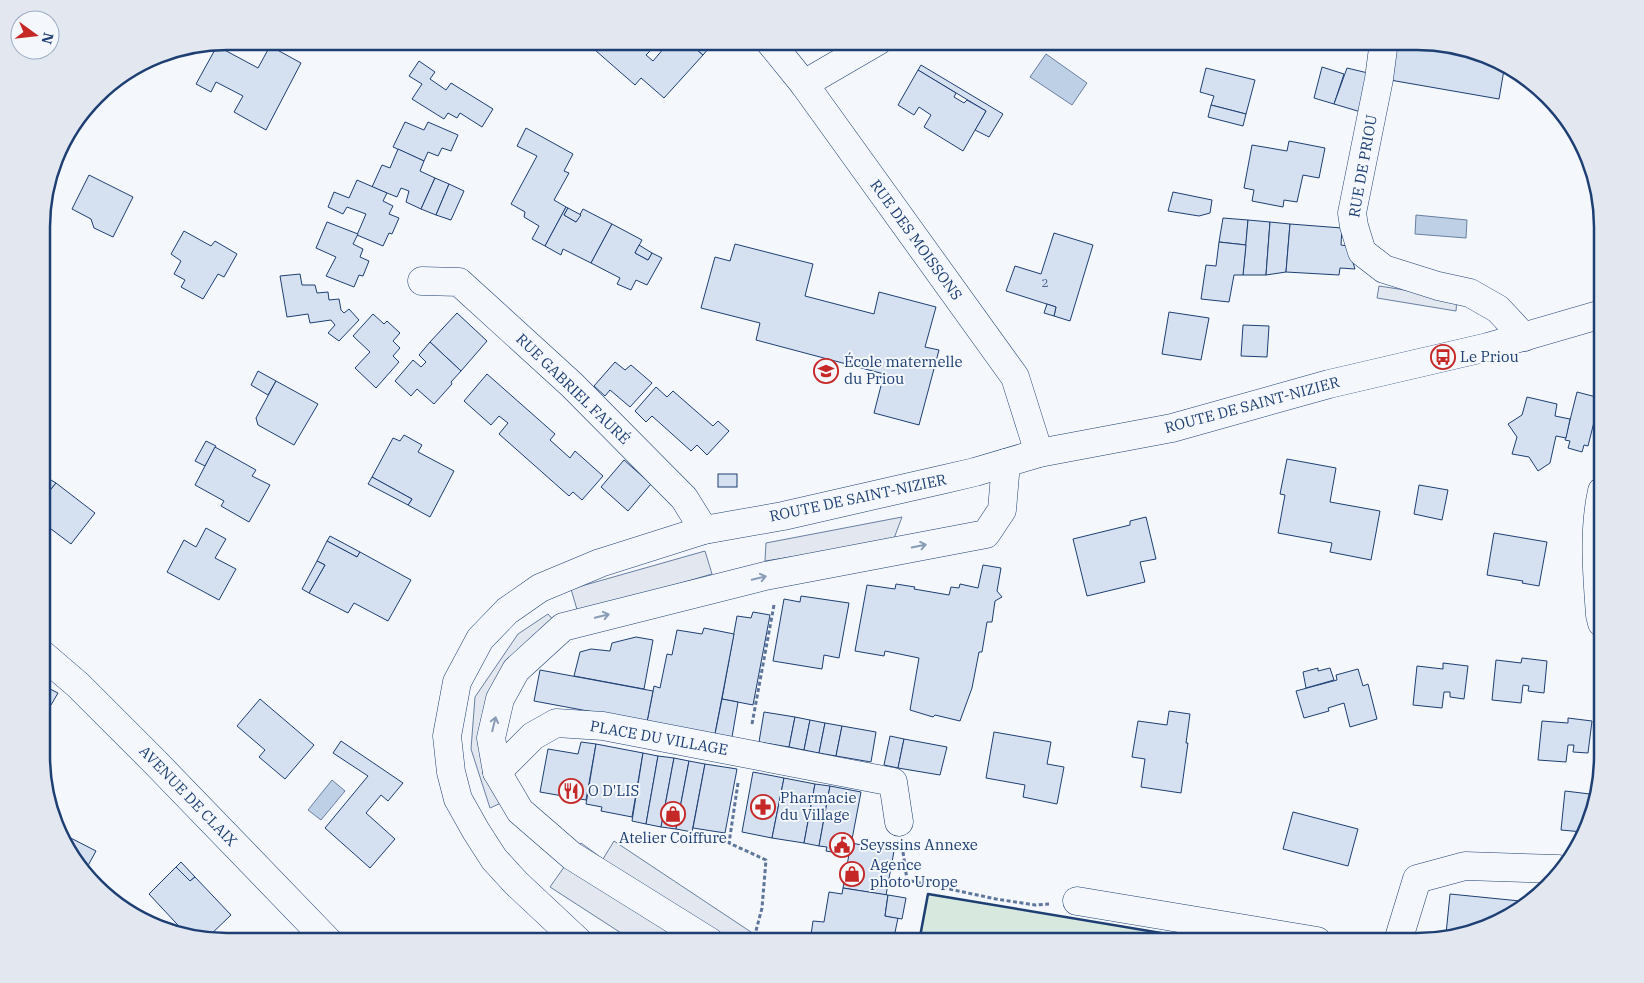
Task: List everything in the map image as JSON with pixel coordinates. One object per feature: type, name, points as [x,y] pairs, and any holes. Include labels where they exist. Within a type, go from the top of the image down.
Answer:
[{"type":"street","name":"RUE DES MOISSONS","points":[[776,50],[804,84],[1014,377],[1039,453]]},
{"type":"street","points":[[804,84],[863,50]]},
{"type":"street","name":"RUE DE PRIOU","points":[[1383,50],[1379,79],[1352,213],[1362,252],[1384,269],[1438,286],[1470,293],[1498,310],[1524,337]]},
{"type":"street","name":"RUE GABRIEL FAURÉ","points":[[422,281],[459,282],[572,385],[678,491],[704,530]]},
{"type":"street","name":"ROUTE DE SAINT-NIZIER","points":[[569,933],[516,883],[494,859],[476,831],[458,799],[446,736],[457,682],[480,639],[507,611],[540,588],[600,562],[704,530],[793,514],[976,472],[1039,453],[1172,428],[1329,384],[1488,347],[1594,316]]},
{"type":"street","points":[[696,933],[572,856],[520,811],[497,772],[491,738],[500,699],[516,670],[564,627],[765,576],[986,534],[1002,510],[1006,463]]},
{"type":"street","name":"AVENUE DE CLAIX","points":[[50,661],[78,685],[155,762],[320,933]]},
{"type":"street","name":"PLACE DU VILLAGE","points":[[497,772],[533,736],[556,723],[603,726],[893,782],[899,822]]},
{"type":"street","points":[[1401,933],[1418,879],[1465,866],[1554,869]]},
{"type":"street","points":[[1077,901],[1269,933]]},
{"type":"path","points":[[755,933],[762,908],[766,860],[729,843],[744,754],[775,601]]},
{"type":"path","points":[[907,880],[996,899],[1035,905]]},
{"type":"shaded area","points":[[1379,286],[1457,298],[1456,311],[1377,298]]},
{"type":"shaded area","points":[[902,517],[893,541],[765,561],[766,543]]},
{"type":"shaded area","points":[[705,551],[712,574],[578,613],[571,589]]},
{"type":"shaded area","points":[[548,614],[555,622],[487,699],[501,803],[490,808],[471,749],[475,697],[518,634]]},
{"type":"shaded area","points":[[614,841],[752,933],[621,933],[550,887],[581,843],[603,859]]},
{"type":"shaded area","points":[[928,894],[1161,933],[921,933]]},
{"type":"water","points":[[1046,54],[1087,83],[1072,105],[1030,77]]},
{"type":"water","points":[[1416,215],[1467,220],[1466,238],[1415,234]]},
{"type":"water","points":[[332,780],[345,791],[321,820],[308,810]]},
{"type":"building","points":[[215,50],[224,50],[258,68],[268,50],[277,50],[301,63],[266,130],[234,112],[243,96],[216,82],[211,92],[196,84]]},
{"type":"building","points":[[595,50],[651,50],[646,55],[653,61],[662,50],[697,50],[703,55],[664,98],[641,78],[635,85]]},
{"type":"building","points":[[697,50],[707,50],[703,55]]},
{"type":"building","points":[[1366,50],[1378,50],[1377,53]]},
{"type":"building","points":[[1395,50],[1429,50],[1452,53],[1485,63],[1504,73],[1499,99],[1390,80]]},
{"type":"building","points":[[419,61],[435,72],[430,79],[446,90],[451,83],[493,109],[482,127],[460,113],[457,118],[448,113],[444,119],[412,99],[422,84],[409,76]]},
{"type":"building","points":[[921,65],[1003,114],[989,137],[975,130],[986,111],[918,70]]},
{"type":"building","points":[[1322,67],[1344,74],[1334,104],[1314,98]]},
{"type":"building","points":[[1206,68],[1255,80],[1246,114],[1211,105],[1214,96],[1200,92]]},
{"type":"building","points":[[1347,68],[1372,74],[1361,112],[1334,104]]},
{"type":"building","points":[[918,70],[956,93],[954,97],[964,103],[967,100],[986,111],[963,151],[924,127],[931,115],[919,107],[914,115],[898,105]]},
{"type":"building","points":[[1211,105],[1246,114],[1243,126],[1208,117]]},
{"type":"building","points":[[405,122],[424,130],[428,122],[458,135],[451,151],[442,148],[438,156],[428,152],[424,161],[393,147]]},
{"type":"building","points":[[526,128],[573,154],[564,171],[569,173],[554,200],[566,207],[545,246],[532,239],[539,226],[524,217],[525,212],[511,204],[537,156],[517,146]]},
{"type":"building","points":[[1289,141],[1325,148],[1319,178],[1303,175],[1297,202],[1284,200],[1283,207],[1252,201],[1254,190],[1244,188],[1252,145],[1287,151]]},
{"type":"building","points":[[398,149],[424,161],[420,171],[435,178],[421,209],[406,202],[409,191],[401,188],[397,197],[372,187],[382,165],[390,168]]},
{"type":"building","points":[[89,175],[133,197],[113,237],[94,228],[91,219],[72,209]]},
{"type":"building","points":[[435,178],[449,184],[436,215],[421,209]]},
{"type":"building","points":[[357,180],[387,193],[383,201],[393,206],[389,214],[399,218],[392,234],[389,233],[383,246],[357,235],[366,214],[347,207],[343,214],[328,207],[334,192],[349,198]]},
{"type":"building","points":[[449,184],[464,191],[451,220],[436,215]]},
{"type":"building","points":[[1173,192],[1212,200],[1210,213],[1199,216],[1168,211]]},
{"type":"building","points":[[566,207],[568,208],[564,215],[576,222],[583,209],[612,224],[591,263],[563,249],[561,255],[545,246]]},
{"type":"building","points":[[568,208],[581,215],[576,222],[564,215]]},
{"type":"building","points":[[1223,218],[1248,220],[1246,245],[1219,242]]},
{"type":"building","points":[[1248,220],[1270,222],[1266,275],[1243,275]]},
{"type":"building","points":[[327,222],[358,234],[353,244],[363,249],[360,257],[369,261],[363,276],[359,275],[354,287],[326,276],[336,257],[316,248]]},
{"type":"building","points":[[1270,222],[1290,224],[1286,272],[1266,275]]},
{"type":"building","points":[[612,224],[642,240],[635,253],[648,260],[652,253],[662,258],[647,285],[636,280],[631,290],[617,284],[620,278],[591,263]]},
{"type":"building","points":[[1290,224],[1342,228],[1341,245],[1348,246],[1355,269],[1340,268],[1339,275],[1286,272]]},
{"type":"building","points":[[184,231],[211,246],[215,241],[237,254],[224,277],[218,274],[203,299],[181,287],[185,280],[174,274],[181,261],[171,254]]},
{"type":"building","points":[[1054,233],[1093,245],[1070,321],[1054,316],[1056,307],[1006,291],[1015,266],[1041,274]]},
{"type":"building","points":[[1219,242],[1246,245],[1243,275],[1234,275],[1229,302],[1201,299],[1206,265],[1216,266]]},
{"type":"building","points":[[735,244],[813,264],[805,296],[874,314],[879,292],[936,307],[925,347],[939,350],[919,425],[874,413],[884,374],[756,340],[760,323],[701,308],[715,257],[730,261]]},
{"type":"building","points":[[639,245],[652,253],[648,260],[635,253]]},
{"type":"building","points":[[300,274],[302,285],[315,285],[317,293],[328,292],[329,300],[339,299],[341,310],[344,313],[349,309],[359,320],[339,341],[328,333],[335,325],[331,320],[310,323],[308,314],[287,317],[280,276]]},
{"type":"building","points":[[1047,304],[1056,307],[1054,316],[1044,313]]},
{"type":"building","points":[[1169,312],[1209,318],[1201,360],[1162,354]]},
{"type":"building","points":[[457,313],[487,341],[461,371],[430,342]]},
{"type":"building","points":[[373,314],[384,324],[387,321],[400,333],[393,341],[400,348],[393,356],[399,362],[376,388],[355,368],[370,352],[353,336]]},
{"type":"building","points":[[1243,325],[1269,326],[1267,357],[1241,356]]},
{"type":"building","points":[[430,342],[461,371],[434,404],[417,389],[411,396],[395,381],[413,360],[421,367],[426,362],[419,355]]},
{"type":"building","points":[[615,362],[625,370],[631,365],[652,383],[630,407],[610,390],[605,396],[594,386]]},
{"type":"building","points":[[258,371],[276,381],[268,395],[251,385]]},
{"type":"building","points":[[487,374],[555,434],[550,440],[570,458],[575,451],[603,476],[582,500],[573,492],[569,496],[499,434],[508,423],[499,416],[491,425],[464,401]]},
{"type":"building","points":[[276,381],[318,404],[294,445],[258,425],[256,418]]},
{"type":"building","points":[[656,387],[667,397],[673,391],[713,426],[718,421],[729,431],[707,455],[697,445],[691,451],[652,416],[646,422],[635,411]]},
{"type":"building","points":[[1577,392],[1594,396],[1594,422],[1588,446],[1584,445],[1582,452],[1568,448],[1570,441],[1565,440]]},
{"type":"building","points":[[1527,397],[1557,404],[1555,416],[1570,419],[1566,438],[1556,436],[1550,463],[1538,471],[1529,457],[1512,454],[1517,437],[1508,424],[1522,415]]},
{"type":"building","points":[[404,435],[422,445],[418,452],[454,471],[430,517],[408,505],[412,499],[372,477],[393,438],[400,441]]},
{"type":"building","points":[[206,441],[216,446],[205,466],[195,461]]},
{"type":"building","points":[[215,447],[256,470],[252,476],[270,485],[249,522],[221,506],[224,501],[195,485]]},
{"type":"building","points":[[1287,459],[1336,468],[1330,502],[1380,511],[1371,560],[1330,552],[1332,543],[1278,533],[1285,495],[1280,494]]},
{"type":"building","points":[[624,460],[651,484],[628,511],[601,487]]},
{"type":"building","points":[[718,474],[737,474],[737,487],[718,487]]},
{"type":"building","points":[[372,477],[412,499],[408,505],[368,484]]},
{"type":"building","points":[[51,480],[56,483],[50,490]]},
{"type":"building","points":[[56,483],[95,513],[71,544],[50,528],[50,490]]},
{"type":"building","points":[[1419,485],[1448,490],[1442,520],[1414,514]]},
{"type":"building","points":[[1146,517],[1156,559],[1140,562],[1145,582],[1087,596],[1073,539],[1130,525],[1130,521]]},
{"type":"building","points":[[206,528],[226,539],[215,558],[236,569],[219,600],[167,572],[184,540],[196,547]]},
{"type":"building","points":[[1494,533],[1547,542],[1539,586],[1522,583],[1523,581],[1487,575]]},
{"type":"building","points":[[330,536],[360,552],[357,557],[327,541]]},
{"type":"building","points":[[327,541],[357,557],[360,552],[411,580],[388,621],[354,603],[348,613],[309,593],[325,565],[317,561]]},
{"type":"building","points":[[317,561],[325,565],[309,593],[302,589]]},
{"type":"building","points":[[983,565],[1001,568],[997,591],[1002,597],[995,601],[992,622],[987,622],[982,652],[979,652],[972,688],[960,721],[935,715],[933,717],[910,710],[919,658],[885,651],[884,656],[855,651],[867,585],[895,589],[896,584],[949,595],[951,587],[959,588],[960,584],[978,588]]},
{"type":"building","points":[[801,596],[849,603],[839,658],[824,655],[822,669],[773,661],[784,599],[800,602]]},
{"type":"building","points":[[753,612],[770,615],[753,705],[722,699],[737,616],[751,618]]},
{"type":"building","points":[[704,628],[734,634],[715,734],[647,722],[654,686],[660,688],[667,654],[672,655],[677,630],[702,634]]},
{"type":"building","points":[[636,637],[653,640],[644,689],[574,676],[580,652],[591,649],[610,651],[612,643]]},
{"type":"building","points":[[1522,658],[1547,661],[1544,693],[1528,691],[1529,686],[1523,685],[1521,703],[1492,700],[1496,660],[1521,663]]},
{"type":"building","points":[[1443,663],[1468,666],[1464,699],[1450,697],[1450,692],[1444,692],[1442,708],[1413,705],[1417,666],[1443,669]]},
{"type":"building","points":[[1318,668],[1318,671],[1330,668],[1334,680],[1306,688],[1303,672]]},
{"type":"building","points":[[1358,669],[1363,686],[1368,684],[1377,719],[1350,727],[1344,703],[1328,708],[1329,711],[1304,718],[1296,691],[1337,680],[1336,675]]},
{"type":"building","points":[[540,670],[653,691],[647,722],[534,701]]},
{"type":"building","points":[[50,689],[58,693],[50,704]]},
{"type":"building","points":[[260,699],[314,745],[285,779],[259,757],[265,750],[237,726]]},
{"type":"building","points":[[722,699],[738,702],[732,737],[715,734]]},
{"type":"building","points":[[1169,711],[1190,714],[1181,793],[1141,787],[1145,759],[1132,757],[1138,721],[1167,725]]},
{"type":"building","points":[[764,712],[795,717],[789,747],[759,742]]},
{"type":"building","points":[[795,717],[810,720],[804,750],[789,747]]},
{"type":"building","points":[[1568,718],[1592,721],[1588,753],[1573,752],[1574,745],[1568,745],[1566,762],[1538,760],[1542,721],[1568,723]]},
{"type":"building","points":[[810,720],[825,723],[819,753],[804,750]]},
{"type":"building","points":[[825,723],[842,726],[836,756],[819,753]]},
{"type":"building","points":[[842,726],[876,732],[871,762],[836,756]]},
{"type":"building","points":[[994,732],[1051,742],[1047,764],[1064,767],[1057,804],[1023,797],[1025,785],[986,778]]},
{"type":"building","points":[[890,736],[904,739],[898,768],[884,765]]},
{"type":"building","points":[[904,739],[947,747],[940,775],[898,768]]},
{"type":"building","points":[[341,741],[403,783],[388,801],[381,795],[366,813],[395,839],[370,868],[325,828],[368,776],[333,753]]},
{"type":"building","points":[[581,742],[596,744],[586,800],[540,792],[548,749],[578,754]]},
{"type":"building","points":[[596,744],[643,753],[632,817],[601,811],[602,807],[586,804]]},
{"type":"building","points":[[643,753],[658,756],[646,824],[632,821]]},
{"type":"building","points":[[658,756],[674,758],[661,827],[646,824]]},
{"type":"building","points":[[674,758],[689,761],[676,829],[661,827]]},
{"type":"building","points":[[689,761],[705,764],[692,832],[676,829]]},
{"type":"building","points":[[705,764],[737,769],[725,833],[693,828]]},
{"type":"building","points":[[753,772],[784,778],[772,838],[742,832]]},
{"type":"building","points":[[784,778],[815,784],[804,843],[772,838]]},
{"type":"building","points":[[815,784],[830,786],[819,846],[804,843]]},
{"type":"building","points":[[830,786],[861,792],[849,855],[826,851],[827,847],[819,846]]},
{"type":"building","points":[[1591,790],[1585,813],[1578,832],[1561,830],[1565,791],[1590,794]]},
{"type":"building","points":[[1293,812],[1358,829],[1348,866],[1283,849]]},
{"type":"building","points":[[69,837],[96,851],[88,866]]},
{"type":"building","points":[[851,843],[894,851],[886,895],[843,888]]},
{"type":"building","points":[[181,862],[195,877],[190,881],[176,867]]},
{"type":"building","points":[[176,867],[190,881],[195,877],[231,915],[213,933],[192,930],[179,927],[149,894]]},
{"type":"building","points":[[843,888],[888,895],[885,916],[898,918],[895,933],[811,933],[813,921],[824,922],[829,892],[842,894]]},
{"type":"building","points":[[1450,894],[1519,901],[1485,920],[1446,930]]},
{"type":"building","points":[[888,895],[906,898],[902,919],[885,916]]},
{"type":"wall","points":[[921,933],[928,894],[1161,933]]},
{"type":"place","name":"Le Priou","points":[[1443,357]]},
{"type":"place","name":"École maternelle du Priou","points":[[826,371]]},
{"type":"place","name":"O D'LIS","points":[[571,791]]},
{"type":"place","name":"Pharmacie du Village","points":[[763,807]]},
{"type":"place","name":"Atelier Coiffure","points":[[673,814]]},
{"type":"place","name":"Seyssins Annexe","points":[[842,845]]},
{"type":"place","name":"Agence photo Urope","points":[[852,874]]}]
